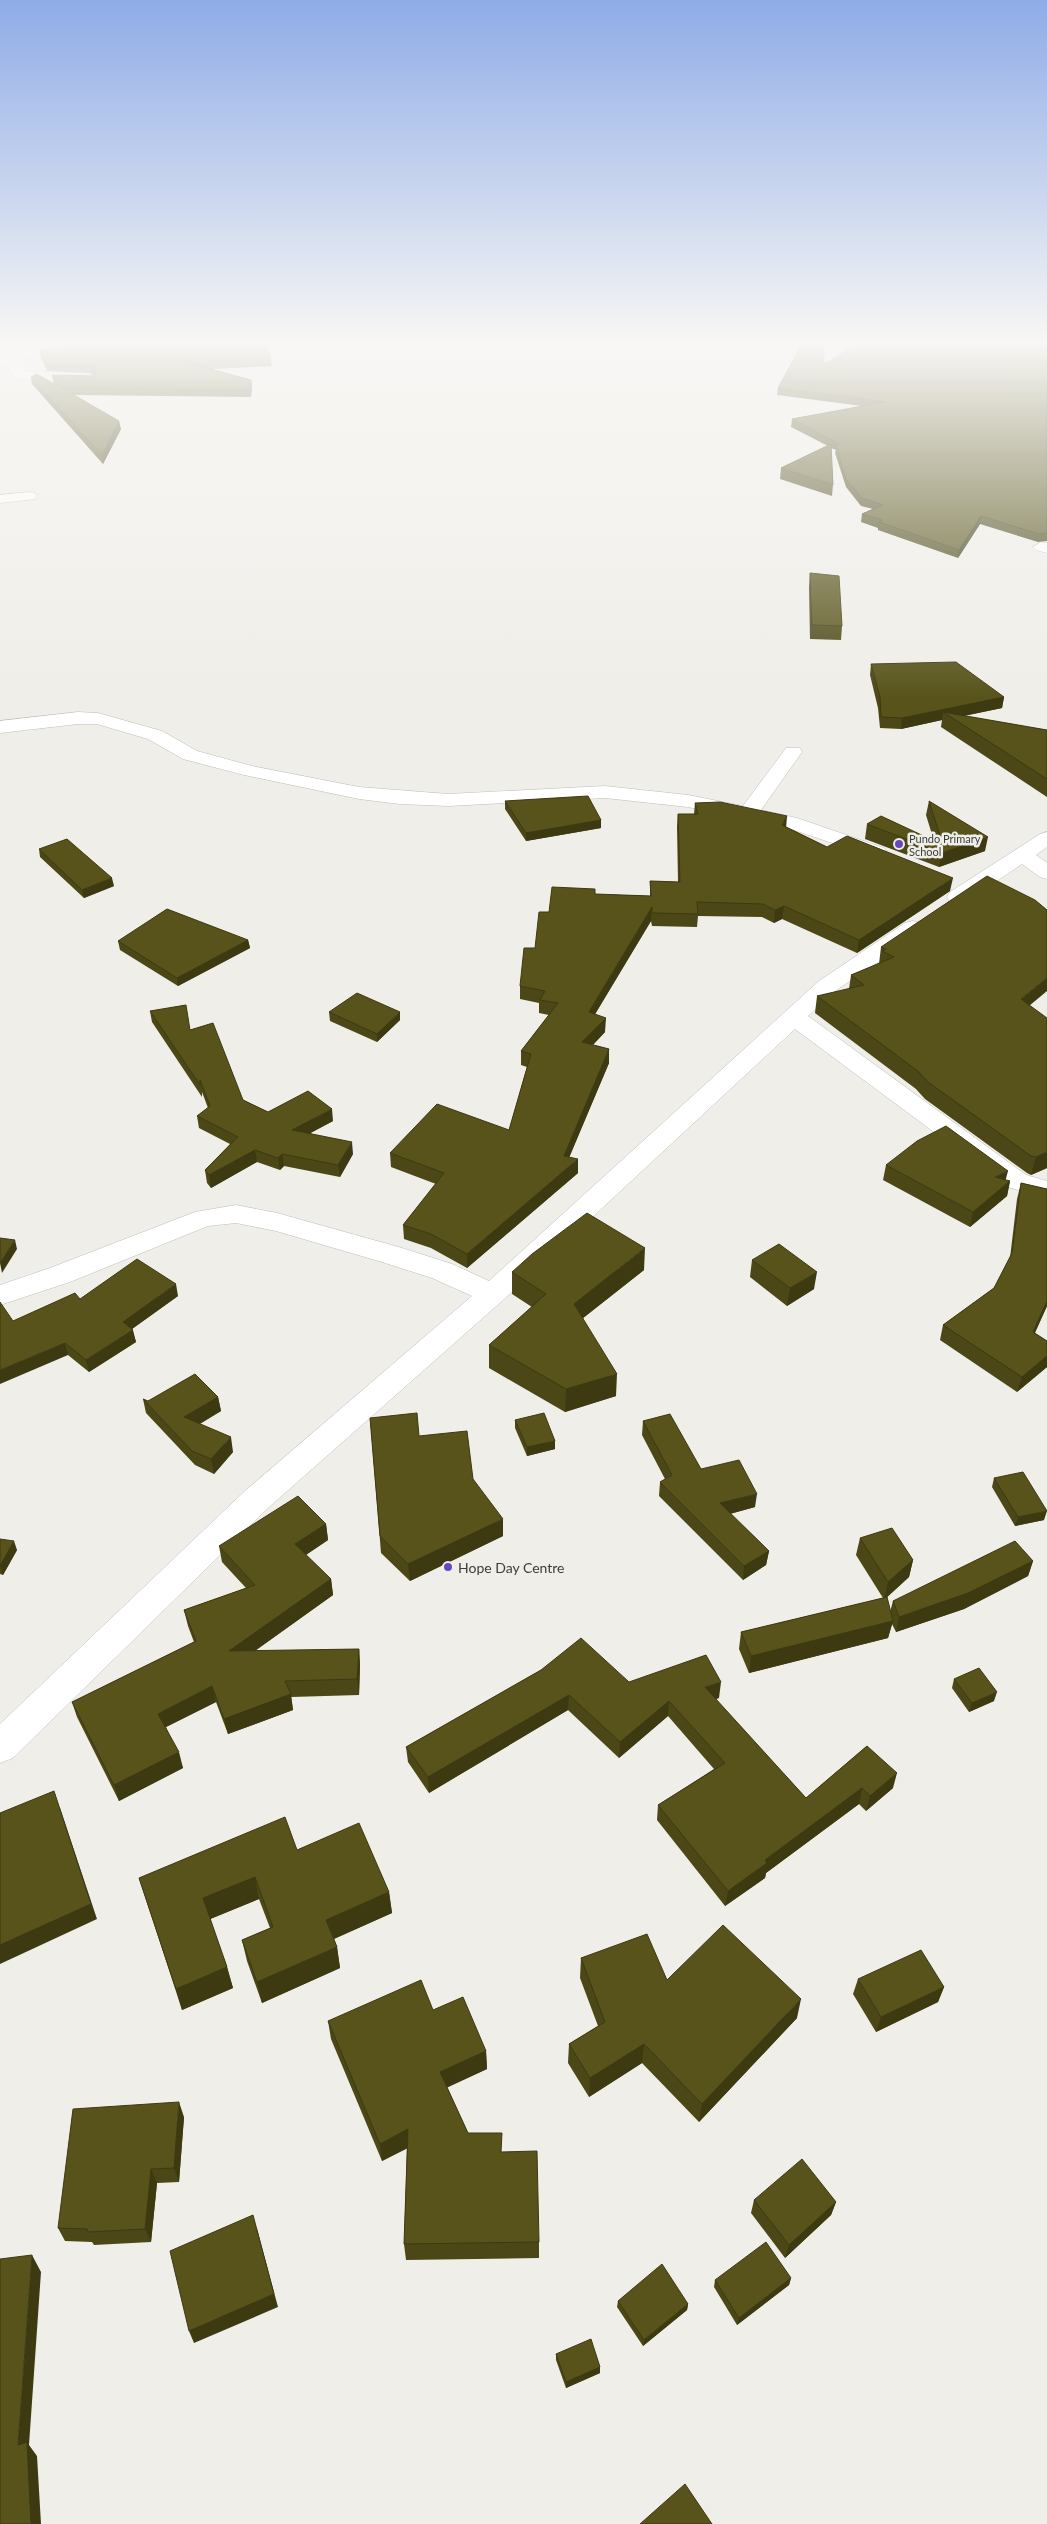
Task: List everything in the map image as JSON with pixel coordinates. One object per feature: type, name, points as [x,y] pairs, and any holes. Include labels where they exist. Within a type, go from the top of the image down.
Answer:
[{"type":"street","points":[[0,499],[30,496]]},
{"type":"street","points":[[0,727],[78,718],[98,719],[155,735],[190,755],[307,784],[400,798],[448,800],[605,792],[688,801],[749,812],[835,836],[893,858]]},
{"type":"street","points":[[749,812],[793,752]]},
{"type":"street","points":[[0,1747],[258,1499],[492,1294],[827,986],[934,913],[961,886],[1022,854],[1047,838]]},
{"type":"street","points":[[1022,854],[1047,873]]},
{"type":"street","points":[[794,1016],[1017,1180],[1047,1190]]},
{"type":"street","points":[[0,1295],[51,1278],[204,1218],[236,1214],[278,1222],[442,1271],[492,1294]]},
{"type":"building","points":[[790,464],[832,464],[833,485],[781,468]]},
{"type":"building","points":[[842,464],[1047,464],[1047,533],[1039,534],[981,516],[959,550],[879,522],[882,520],[862,514],[883,505],[862,498],[846,479]]},
{"type":"building","points":[[810,573],[839,576],[842,626],[812,625]]},
{"type":"building","points":[[956,662],[1004,697],[902,718],[881,717],[880,697],[871,664]]},
{"type":"building","points":[[943,712],[1047,730],[1047,779]]},
{"type":"building","points":[[588,796],[601,820],[526,833],[505,801]]},
{"type":"building","points":[[929,801],[988,837],[942,853],[867,824],[881,816],[943,845]]},
{"type":"building","points":[[720,802],[787,816],[782,825],[827,847],[847,836],[953,878],[859,940],[784,906],[775,910],[763,904],[697,902],[698,914],[652,913],[652,907],[589,1012],[606,1018],[582,1042],[609,1049],[564,1156],[578,1159],[467,1254],[431,1234],[403,1225],[444,1173],[390,1153],[437,1104],[509,1130],[531,1054],[521,1051],[558,1003],[540,1000],[545,991],[520,986],[524,948],[535,948],[539,912],[549,912],[552,887],[595,889],[595,894],[651,896],[650,881],[680,882],[678,814],[698,814],[695,803]]},
{"type":"building","points":[[67,839],[112,878],[82,890],[39,849]]},
{"type":"building","points":[[987,876],[1035,900],[1047,910],[1047,978],[1021,999],[1047,1018],[1047,1152],[1036,1157],[1031,1156],[928,1082],[919,1072],[817,996],[864,985],[851,975],[894,957],[882,951],[886,949],[881,947]]},
{"type":"building","points":[[167,909],[248,940],[177,978],[118,941]]},
{"type":"building","points":[[357,993],[400,1012],[377,1034],[329,1012]]},
{"type":"building","points":[[186,1005],[190,1030],[213,1023],[243,1100],[268,1112],[308,1091],[332,1109],[292,1130],[352,1142],[338,1165],[282,1154],[278,1158],[255,1150],[209,1175],[205,1170],[238,1137],[197,1116],[210,1106],[200,1080],[200,1085],[150,1011]]},
{"type":"building","points":[[946,1126],[1008,1171],[995,1177],[1010,1181],[973,1212],[886,1165],[917,1141]]},
{"type":"building","points":[[1021,1183],[1047,1189],[1047,1301],[1033,1332],[1047,1341],[1047,1356],[1022,1377],[943,1325],[994,1288],[1012,1253]]},
{"type":"building","points":[[587,1213],[645,1248],[574,1304],[617,1374],[566,1389],[489,1345],[546,1294],[512,1272],[532,1254]]},
{"type":"building","points":[[0,1238],[15,1240],[0,1263]]},
{"type":"building","points":[[779,1244],[817,1272],[790,1288],[752,1260]]},
{"type":"building","points":[[137,1259],[176,1284],[123,1322],[133,1330],[86,1360],[65,1343],[0,1370],[0,1302],[13,1321],[75,1293],[80,1299]]},
{"type":"building","points":[[195,1374],[218,1397],[184,1417],[231,1437],[211,1459],[192,1451],[143,1399],[148,1401]]},
{"type":"building","points":[[417,1413],[419,1436],[467,1431],[473,1479],[503,1519],[408,1564],[380,1536],[370,1418]]},
{"type":"building","points":[[544,1413],[555,1441],[527,1447],[515,1420]]},
{"type":"building","points":[[670,1414],[701,1469],[739,1460],[757,1494],[720,1503],[769,1551],[744,1566],[660,1482],[672,1475],[643,1421]]},
{"type":"building","points":[[1023,1472],[1047,1511],[1018,1517],[994,1478]]},
{"type":"building","points":[[298,1496],[326,1524],[295,1544],[331,1579],[229,1651],[359,1649],[357,1679],[285,1681],[291,1694],[224,1719],[212,1686],[158,1714],[179,1752],[114,1785],[72,1702],[196,1641],[184,1610],[255,1585],[219,1546]]},
{"type":"building","points":[[892,1528],[913,1560],[888,1582],[860,1538]]},
{"type":"building","points":[[0,1539],[14,1541],[0,1566]]},
{"type":"building","points":[[1015,1541],[1033,1561],[968,1593],[899,1617],[893,1601]]},
{"type":"building","points":[[887,1597],[893,1621],[751,1656],[741,1632]]},
{"type":"building","points":[[581,1638],[629,1682],[706,1655],[721,1682],[705,1687],[806,1798],[867,1746],[897,1773],[870,1796],[862,1788],[765,1860],[767,1863],[728,1891],[658,1805],[725,1763],[669,1701],[620,1742],[569,1695],[428,1777],[406,1747],[541,1670]]},
{"type":"building","points":[[979,1668],[997,1692],[972,1703],[954,1679]]},
{"type":"building","points":[[54,1791],[91,1904],[0,1945],[0,1813]]},
{"type":"building","points":[[285,1817],[297,1850],[359,1823],[389,1892],[326,1920],[337,1947],[257,1982],[242,1940],[273,1927],[255,1877],[203,1898],[227,1967],[176,1989],[139,1878]]},
{"type":"building","points":[[723,1925],[801,1999],[702,2104],[644,2044],[590,2078],[569,2044],[605,2022],[581,1958],[647,1934],[667,1980]]},
{"type":"building","points":[[921,1950],[944,1987],[881,2017],[858,1979]]},
{"type":"building","points":[[421,1980],[433,2010],[463,1997],[486,2051],[440,2072],[468,2133],[502,2133],[501,2152],[537,2151],[539,2242],[404,2244],[408,2129],[380,2144],[328,2021]]},
{"type":"building","points":[[179,2102],[174,2168],[151,2169],[145,2229],[88,2232],[87,2229],[58,2228],[73,2109]]},
{"type":"building","points":[[802,2159],[836,2202],[789,2245],[754,2200]]},
{"type":"building","points":[[253,2215],[274,2294],[189,2331],[170,2251]]},
{"type":"building","points":[[766,2242],[791,2278],[739,2318],[715,2280]]},
{"type":"building","points":[[32,2255],[18,2445],[27,2442],[31,2524],[0,2524],[0,2259]]},
{"type":"building","points":[[662,2264],[688,2304],[644,2340],[618,2301]]},
{"type":"building","points":[[591,2339],[600,2367],[566,2382],[556,2354]]},
{"type":"building","points":[[685,2484],[712,2524],[640,2524]]},
{"type":"place","name":"Pundo Primary School","points":[[899,844]]},
{"type":"place","name":"Hope Day Centre","points":[[448,1567]]}]
